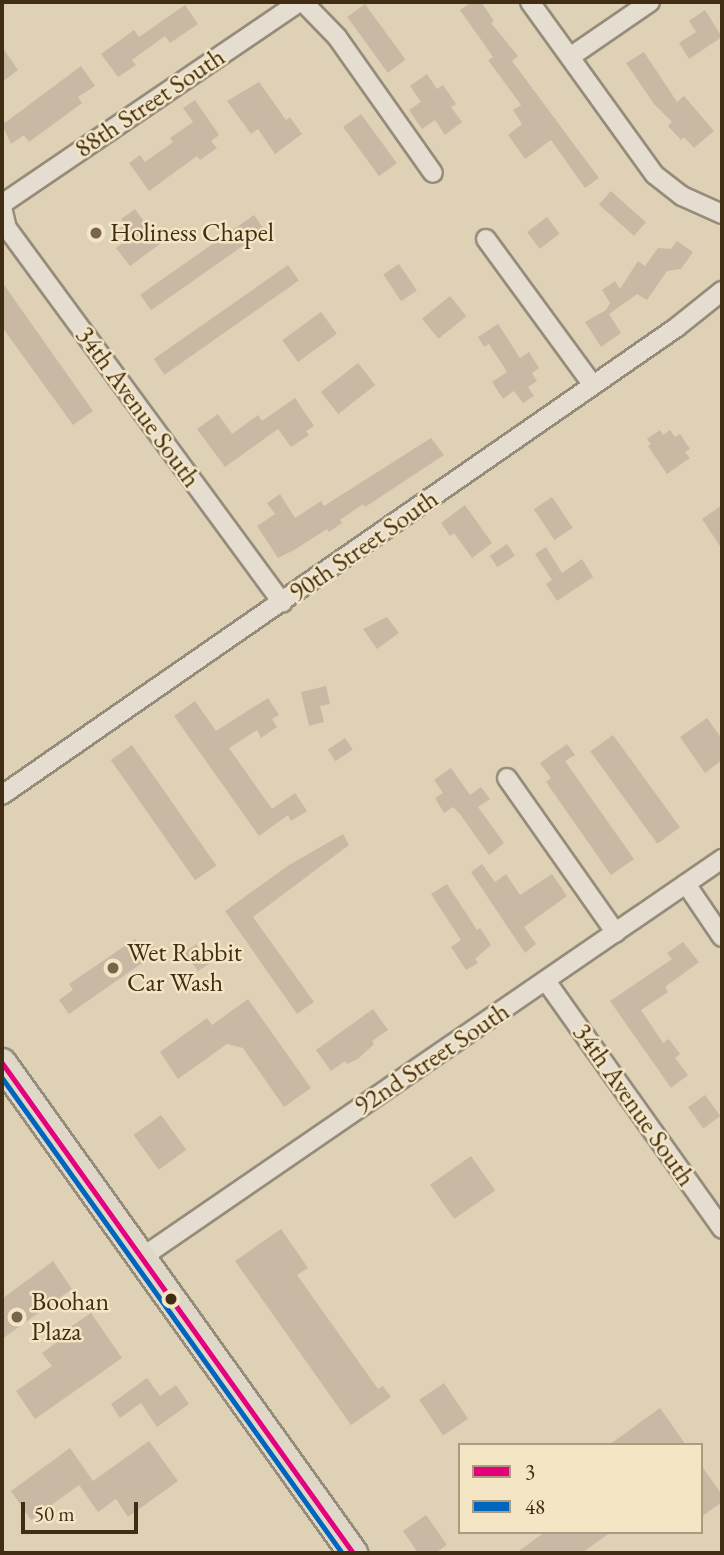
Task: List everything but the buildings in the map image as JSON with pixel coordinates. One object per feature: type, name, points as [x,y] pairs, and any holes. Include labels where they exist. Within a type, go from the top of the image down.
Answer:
[{"type":"main road","points":[[2,1063],[353,1553]]},
{"type":"street","points":[[301,2],[337,37],[433,173]]},
{"type":"street","name":"88th Street South","points":[[2,205],[301,2]]},
{"type":"street","points":[[530,2],[655,175],[681,196],[722,214]]},
{"type":"street","points":[[570,57],[650,2]]},
{"type":"street","name":"34th Avenue South","points":[[2,205],[7,228],[282,603]]},
{"type":"street","points":[[486,239],[593,385]]},
{"type":"street","name":"90th Street South","points":[[2,795],[677,327],[722,291]]},
{"type":"street","points":[[507,778],[616,933]]},
{"type":"street","name":"92nd Street South","points":[[141,1258],[722,859]]},
{"type":"street","points":[[686,884],[722,937]]},
{"type":"street","name":"34th Avenue South","points":[[546,981],[722,1229]]},
{"type":"transit line","name":"3","points":[[2,1063],[353,1553]]},
{"type":"transit line","name":"48","points":[[2,1078],[342,1553]]},
{"type":"place","name":"Holiness Chapel","points":[[96,233]]},
{"type":"place","name":"Wet Rabbit Car Wash","points":[[113,968]]},
{"type":"place","name":"Boohan Plaza","points":[[17,1317]]}]
